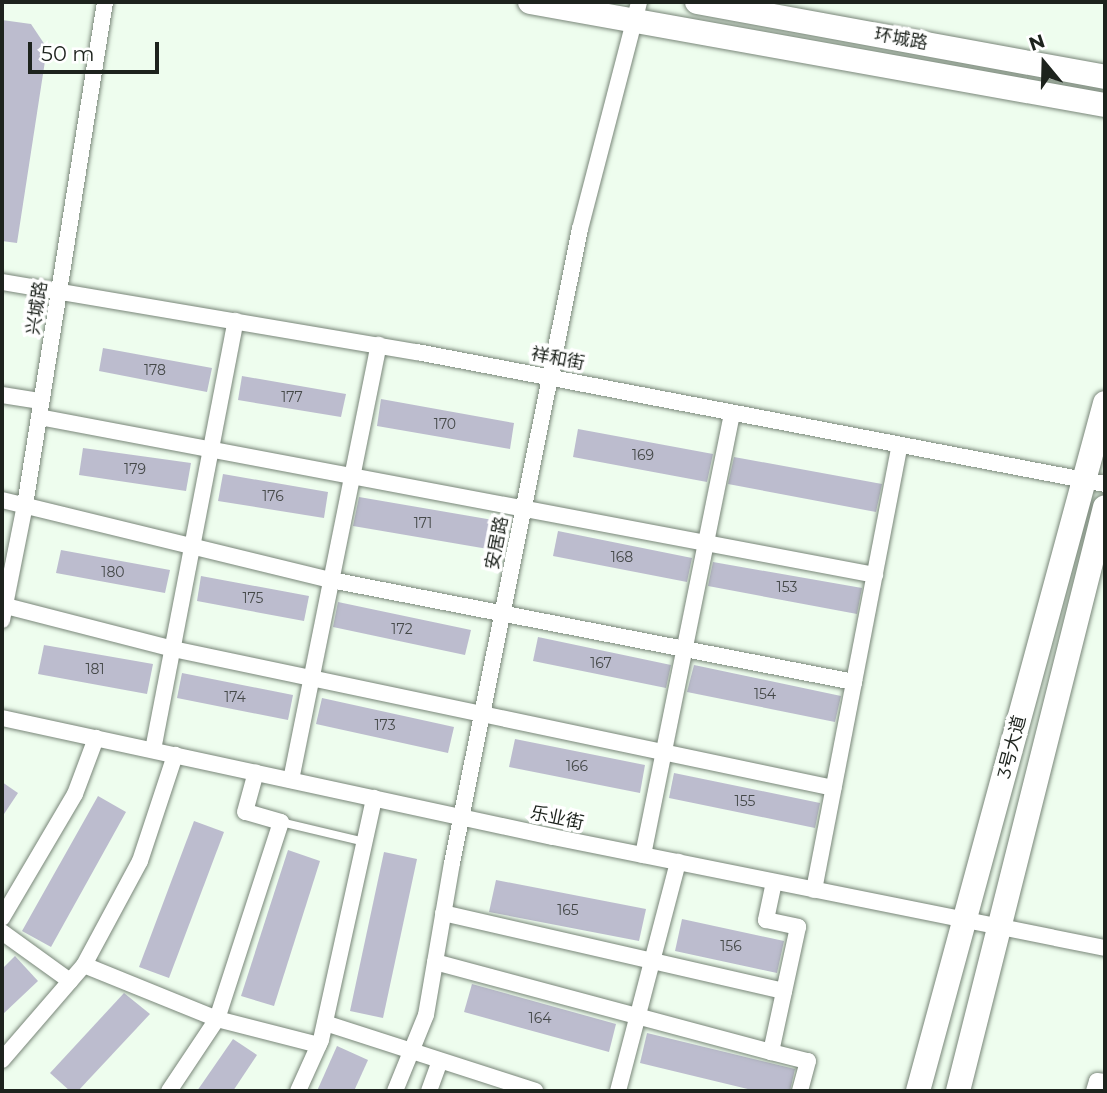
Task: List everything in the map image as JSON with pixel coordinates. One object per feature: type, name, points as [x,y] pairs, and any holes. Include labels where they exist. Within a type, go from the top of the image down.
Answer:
[{"type":"main road","points":[[530,2],[637,10],[1105,105]]},
{"type":"main road","name":"环城路","points":[[697,2],[1105,77]]},
{"type":"main road","name":"3号大道","points":[[918,1091],[965,920],[1095,482],[1105,403]]},
{"type":"main road","name":"3号大道","points":[[958,1091],[1105,508]]},
{"type":"street","name":"兴城路","points":[[3,610],[25,505],[105,2]]},
{"type":"street","name":"安居路","points":[[396,1091],[426,1014],[461,817],[583,216],[637,10]]},
{"type":"street","name":"祥和街","points":[[2,282],[379,345],[1095,482]]},
{"type":"street","points":[[153,750],[236,321]]},
{"type":"street","points":[[291,780],[379,345]]},
{"type":"street","points":[[2,395],[40,409],[211,449],[875,575]]},
{"type":"street","points":[[643,855],[732,412]]},
{"type":"street","points":[[814,890],[900,445]]},
{"type":"street","points":[[2,500],[194,544],[331,580],[503,611],[855,682]]},
{"type":"street","points":[[3,610],[311,679],[834,788]]},
{"type":"street","name":"乐业街","points":[[2,718],[643,855],[1105,948]]},
{"type":"street","points":[[2,918],[75,793],[96,738]]},
{"type":"street","points":[[2,1060],[84,965],[141,861],[175,755]]},
{"type":"street","points":[[169,1091],[217,1019],[281,822],[245,813],[256,772]]},
{"type":"street","points":[[298,1091],[319,1045],[325,1023],[374,798]]},
{"type":"street","points":[[618,1091],[678,862]]},
{"type":"street","points":[[771,1052],[798,928],[766,920],[774,881]]},
{"type":"street","points":[[443,913],[784,991]]},
{"type":"street","points":[[2,932],[70,981]]},
{"type":"street","points":[[435,962],[808,1061],[800,1091]]},
{"type":"street","points":[[84,965],[217,1019],[319,1045]]},
{"type":"street","points":[[325,1023],[410,1054],[535,1091]]},
{"type":"street","points":[[429,1091],[439,1062]]},
{"type":"street","points":[[1094,1091],[1097,1081],[1105,1083]]},
{"type":"lane","points":[[281,822],[365,842]]},
{"type":"building","points":[[2,20],[31,24],[47,48],[17,243],[2,241]]},
{"type":"building","points":[[103,348],[212,368],[207,392],[99,371]]},
{"type":"building","points":[[242,376],[346,394],[341,417],[238,400]]},
{"type":"building","points":[[381,399],[514,423],[510,449],[377,426]]},
{"type":"building","points":[[578,429],[713,454],[707,482],[573,457]]},
{"type":"building","points":[[83,448],[191,463],[186,491],[79,475]]},
{"type":"building","points":[[734,457],[882,484],[876,512],[728,484]]},
{"type":"building","points":[[223,474],[328,492],[324,518],[218,501]]},
{"type":"building","points":[[359,497],[493,520],[488,549],[353,526]]},
{"type":"building","points":[[558,531],[692,558],[687,582],[553,556]]},
{"type":"building","points":[[61,550],[170,570],[165,593],[56,573]]},
{"type":"building","points":[[713,562],[862,588],[857,614],[708,586]]},
{"type":"building","points":[[201,576],[309,596],[304,621],[197,601]]},
{"type":"building","points":[[338,602],[471,630],[465,655],[333,627]]},
{"type":"building","points":[[538,637],[671,665],[666,688],[533,661]]},
{"type":"building","points":[[44,645],[153,664],[147,694],[38,674]]},
{"type":"building","points":[[694,665],[841,696],[835,722],[687,692]]},
{"type":"building","points":[[182,673],[293,695],[288,720],[177,698]]},
{"type":"building","points":[[322,698],[454,727],[448,753],[316,724]]},
{"type":"building","points":[[515,739],[645,765],[640,793],[509,767]]},
{"type":"building","points":[[674,773],[820,803],[815,828],[669,798]]},
{"type":"building","points":[[2,782],[18,793],[2,817]]},
{"type":"building","points":[[98,796],[126,812],[51,947],[22,931]]},
{"type":"building","points":[[194,821],[224,832],[169,978],[139,967]]},
{"type":"building","points":[[288,850],[320,861],[274,1006],[241,996]]},
{"type":"building","points":[[384,852],[417,859],[383,1018],[350,1011]]},
{"type":"building","points":[[496,880],[646,909],[639,941],[489,912]]},
{"type":"building","points":[[682,919],[784,941],[777,973],[675,951]]},
{"type":"building","points":[[15,956],[38,981],[2,1015],[2,969]]},
{"type":"building","points":[[472,984],[616,1024],[609,1052],[464,1012]]},
{"type":"building","points":[[124,993],[150,1014],[78,1091],[70,1091],[50,1073]]},
{"type":"building","points":[[647,1033],[795,1069],[790,1091],[756,1091],[640,1063]]},
{"type":"building","points":[[233,1039],[257,1055],[233,1091],[197,1091]]},
{"type":"building","points":[[337,1046],[368,1060],[354,1091],[317,1091]]}]
